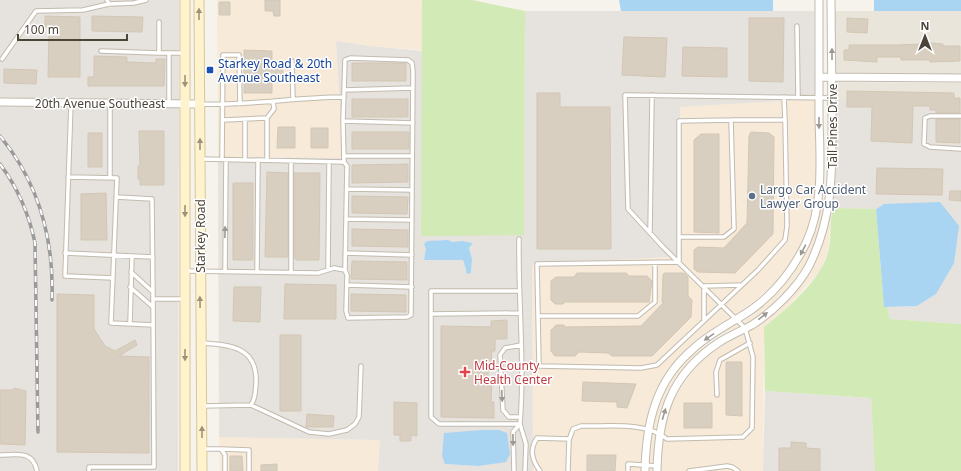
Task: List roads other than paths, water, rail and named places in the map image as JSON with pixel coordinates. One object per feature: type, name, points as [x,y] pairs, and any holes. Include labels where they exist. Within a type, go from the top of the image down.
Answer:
[{"type":"main road","name":"Starkey Road","points":[[185,0],[186,471]]},
{"type":"main road","name":"Starkey Road","points":[[199,0],[202,471]]},
{"type":"street","name":"Tall Pines Drive","points":[[645,468],[648,430],[652,409],[659,394],[682,359],[706,338],[737,319],[765,298],[792,270],[811,231],[817,206],[820,183],[819,0]]},
{"type":"street","name":"Tall Pines Drive","points":[[657,469],[659,432],[665,410],[672,394],[693,364],[718,343],[745,328],[774,308],[792,289],[808,268],[818,247],[825,226],[832,182],[831,0]]},
{"type":"street","points":[[819,77],[961,78]]},
{"type":"street","name":"20th Avenue Southeast","points":[[0,102],[200,104]]},
{"type":"lane","points":[[2,59],[36,11],[83,10],[108,2],[146,0]]},
{"type":"lane","points":[[159,22],[160,53]]},
{"type":"lane","points":[[798,26],[798,97]]},
{"type":"lane","points":[[101,51],[186,53]]},
{"type":"lane","points":[[169,53],[169,103]]},
{"type":"lane","points":[[225,271],[223,55],[240,55],[240,104]]},
{"type":"lane","points":[[350,58],[408,60],[412,64],[412,287],[411,315],[406,317],[348,318],[346,311],[347,275],[345,270],[345,253],[347,166],[344,162],[344,90],[345,60],[350,58]]},
{"type":"lane","points":[[292,61],[293,99]]},
{"type":"lane","points":[[344,90],[413,88]]},
{"type":"lane","points":[[568,471],[569,439],[573,429],[580,426],[636,427],[659,432],[667,439],[742,437],[752,428],[753,357],[745,328],[628,209],[625,95],[832,98]]},
{"type":"lane","points":[[650,233],[652,95]]},
{"type":"lane","points":[[200,104],[223,105],[293,99],[344,97]]},
{"type":"lane","points":[[679,262],[537,264],[539,366],[641,368],[657,365],[742,285],[785,240],[787,226],[784,97]]},
{"type":"lane","points":[[267,160],[267,118],[274,109],[273,101]]},
{"type":"lane","points":[[71,103],[65,276],[113,278]]},
{"type":"lane","points":[[110,104],[110,178]]},
{"type":"lane","points":[[961,116],[930,116],[925,118],[924,124],[924,144],[930,147],[961,149]]},
{"type":"lane","points":[[224,120],[267,118]]},
{"type":"lane","points":[[244,120],[245,160]]},
{"type":"lane","points":[[679,237],[724,237],[734,229],[731,120]]},
{"type":"lane","points":[[679,262],[679,121],[785,120]]},
{"type":"lane","points":[[343,121],[413,123]]},
{"type":"lane","points":[[344,156],[412,156]]},
{"type":"lane","points":[[200,159],[344,162]]},
{"type":"lane","points":[[257,272],[258,160]]},
{"type":"lane","points":[[290,272],[291,162]]},
{"type":"lane","points":[[328,270],[329,162]]},
{"type":"lane","points":[[68,177],[117,178],[111,323],[153,325]]},
{"type":"lane","points":[[346,189],[412,190]]},
{"type":"lane","points":[[89,471],[89,467],[154,467],[152,199],[116,197]]},
{"type":"lane","points":[[346,219],[412,220]]},
{"type":"lane","points":[[519,239],[521,345],[520,424],[526,444],[525,471]]},
{"type":"lane","points":[[65,253],[153,257]]},
{"type":"lane","points":[[345,253],[412,255]]},
{"type":"lane","points":[[130,323],[132,256]]},
{"type":"lane","points":[[538,316],[638,316],[655,302],[655,263]]},
{"type":"lane","points":[[185,271],[318,273],[334,268],[345,270]]},
{"type":"lane","points":[[131,272],[153,292]]},
{"type":"lane","points":[[347,285],[412,287]]},
{"type":"lane","points":[[704,286],[742,285]]},
{"type":"lane","points":[[704,286],[704,321]]},
{"type":"lane","points":[[130,288],[153,307]]},
{"type":"lane","points":[[519,291],[431,292],[431,417],[439,424],[520,424]]},
{"type":"lane","points":[[153,299],[185,299]]},
{"type":"lane","points":[[431,314],[520,313]]},
{"type":"lane","points":[[201,343],[226,345],[239,349],[248,355],[256,370],[255,396],[250,405]]},
{"type":"lane","points":[[717,395],[716,372],[720,360],[750,343]]},
{"type":"lane","points":[[520,417],[509,417],[503,410],[500,355],[505,348],[521,345]]},
{"type":"lane","points":[[201,406],[250,405],[309,432],[329,434],[347,430],[355,424],[359,417],[361,366]]},
{"type":"lane","points":[[514,471],[513,432],[520,424]]},
{"type":"lane","points":[[540,471],[533,461],[533,445],[536,438],[569,439]]},
{"type":"lane","points":[[202,449],[249,450],[249,471]]},
{"type":"lane","points":[[222,449],[224,455],[224,471]]},
{"type":"lane","points":[[0,455],[26,455],[36,463],[38,471]]},
{"type":"lane","points":[[628,471],[628,464],[657,469]]},
{"type":"lane","points":[[689,471],[727,466],[738,471]]},
{"type":"water","points":[[619,0],[773,0],[773,11],[621,11]]},
{"type":"water","points":[[874,0],[961,0],[961,11],[874,11]]},
{"type":"water","points":[[940,202],[959,226],[954,263],[936,294],[917,306],[884,307],[876,209],[884,204]]},
{"type":"water","points":[[448,240],[452,242],[462,241],[473,243],[469,248],[472,259],[471,273],[467,274],[463,260],[424,260],[426,249],[424,244],[427,241]]},
{"type":"water","points":[[499,430],[507,433],[510,454],[506,462],[478,466],[445,464],[442,456],[444,433]]},
{"type":"railway","points":[[0,136],[14,154],[25,173],[41,213],[47,234],[50,256],[52,300]]},
{"type":"railway","points":[[0,164],[12,182],[22,202],[30,222],[35,243],[38,432]]},
{"type":"place","name":"Starkey Road & 20th Avenue Southeast","points":[[210,70]]},
{"type":"place","name":"Largo Car Accident Lawyer Group","points":[[752,196]]},
{"type":"place","name":"Mid-County Health Center","points":[[465,372]]}]
